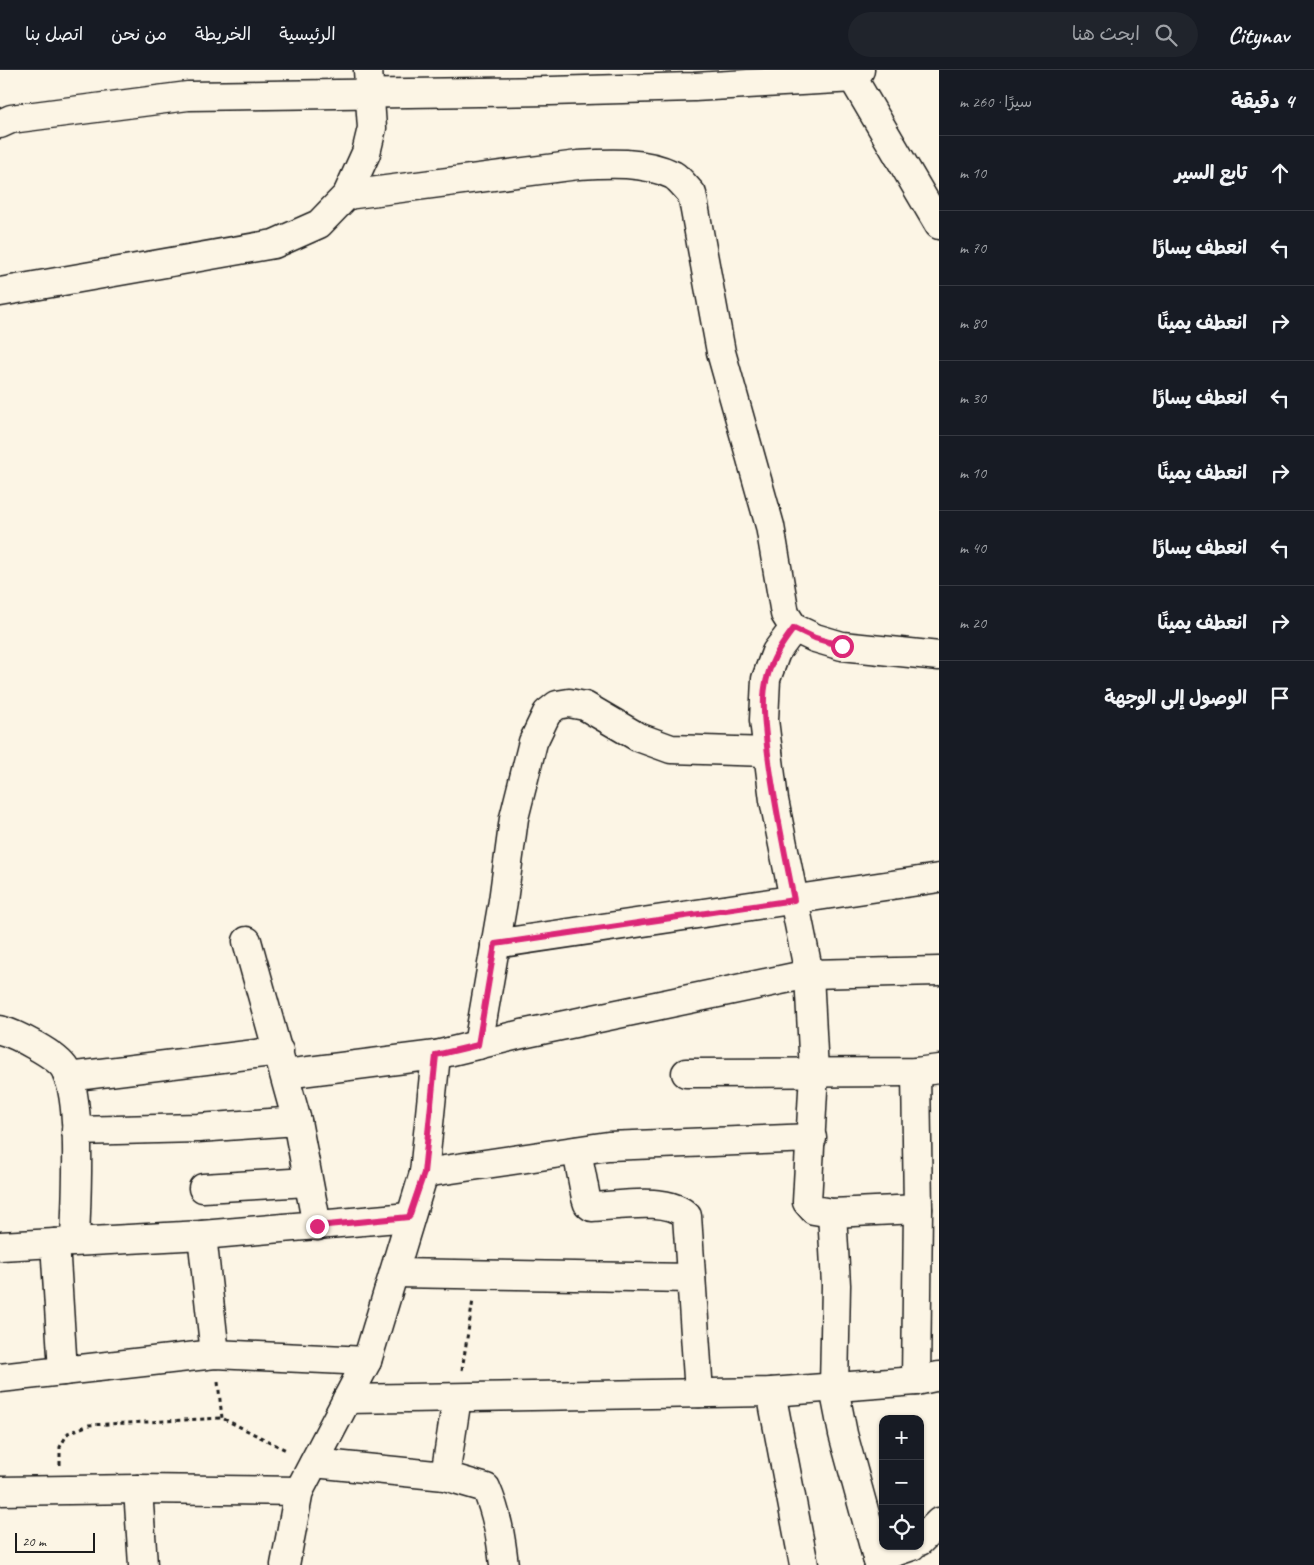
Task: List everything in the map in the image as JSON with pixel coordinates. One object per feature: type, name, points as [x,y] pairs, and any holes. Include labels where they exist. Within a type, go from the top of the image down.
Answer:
[{"type":"street","points":[[0,124],[11,119],[188,96],[368,82],[694,87],[858,74],[858,87],[939,225]]},
{"type":"street","points":[[0,292],[274,244],[319,224],[347,195],[366,153],[372,128],[368,82]]},
{"type":"street","points":[[347,195],[604,164],[647,167],[674,176],[692,194],[721,352],[770,526],[783,608],[794,628],[815,638],[842,646],[939,656]]},
{"type":"street","points":[[794,628],[776,652],[766,679],[764,720],[774,800],[809,974],[814,1072],[812,1138],[807,1202],[814,1210],[832,1213],[918,1209]]},
{"type":"street","points":[[478,1045],[514,818],[533,742],[547,713],[557,705],[569,703],[584,706],[638,737],[671,749],[768,752]]},
{"type":"street","points":[[495,944],[939,878]]},
{"type":"street","points":[[247,941],[297,1121],[317,1226]]},
{"type":"street","points":[[68,1077],[282,1062],[436,1055],[809,974],[939,971]]},
{"type":"street","points":[[0,1030],[40,1048],[65,1068],[73,1087],[76,1131],[65,1242],[63,1371]]},
{"type":"street","points":[[284,1565],[299,1491],[367,1361],[409,1217],[424,1173],[436,1055]]},
{"type":"street","points":[[347,1399],[771,1392],[834,1388],[927,1378],[918,1209],[927,1070],[686,1073]]},
{"type":"street","points":[[76,1131],[198,1128],[297,1121]]},
{"type":"street","points":[[424,1173],[608,1146],[812,1138]]},
{"type":"street","points":[[577,1151],[586,1198],[588,1204],[592,1207],[647,1204],[673,1206],[682,1210],[688,1216],[699,1393]]},
{"type":"street","points":[[203,1188],[308,1182]]},
{"type":"street","points":[[832,1213],[836,1285],[834,1388],[843,1434],[878,1562],[904,1550]]},
{"type":"street","points":[[0,1246],[202,1236],[409,1217]]},
{"type":"street","points":[[202,1236],[215,1354]]},
{"type":"street","points":[[394,1273],[691,1278]]},
{"type":"street","points":[[0,1378],[215,1354],[367,1361]]},
{"type":"street","points":[[771,1392],[804,1565]]},
{"type":"street","points":[[445,1476],[457,1398]]},
{"type":"street","points":[[314,1463],[445,1476],[486,1488],[494,1506],[504,1565]]},
{"type":"street","points":[[0,1492],[138,1489],[299,1491]]},
{"type":"street","points":[[138,1489],[143,1565]]},
{"type":"street","points":[[924,1538],[939,1522]]},
{"type":"street","points":[[924,1541],[939,1535]]},
{"type":"path","points":[[457,1398],[477,1275]]},
{"type":"path","points":[[215,1354],[222,1418]]},
{"type":"path","points":[[60,1491],[60,1446],[68,1433],[89,1425],[222,1418],[314,1463]]},
{"type":"route","points":[[317,1226],[409,1217],[424,1173],[436,1055],[478,1045],[495,944],[794,900],[774,800],[764,720],[766,679],[776,652],[794,628],[815,638],[842,646]]}]
